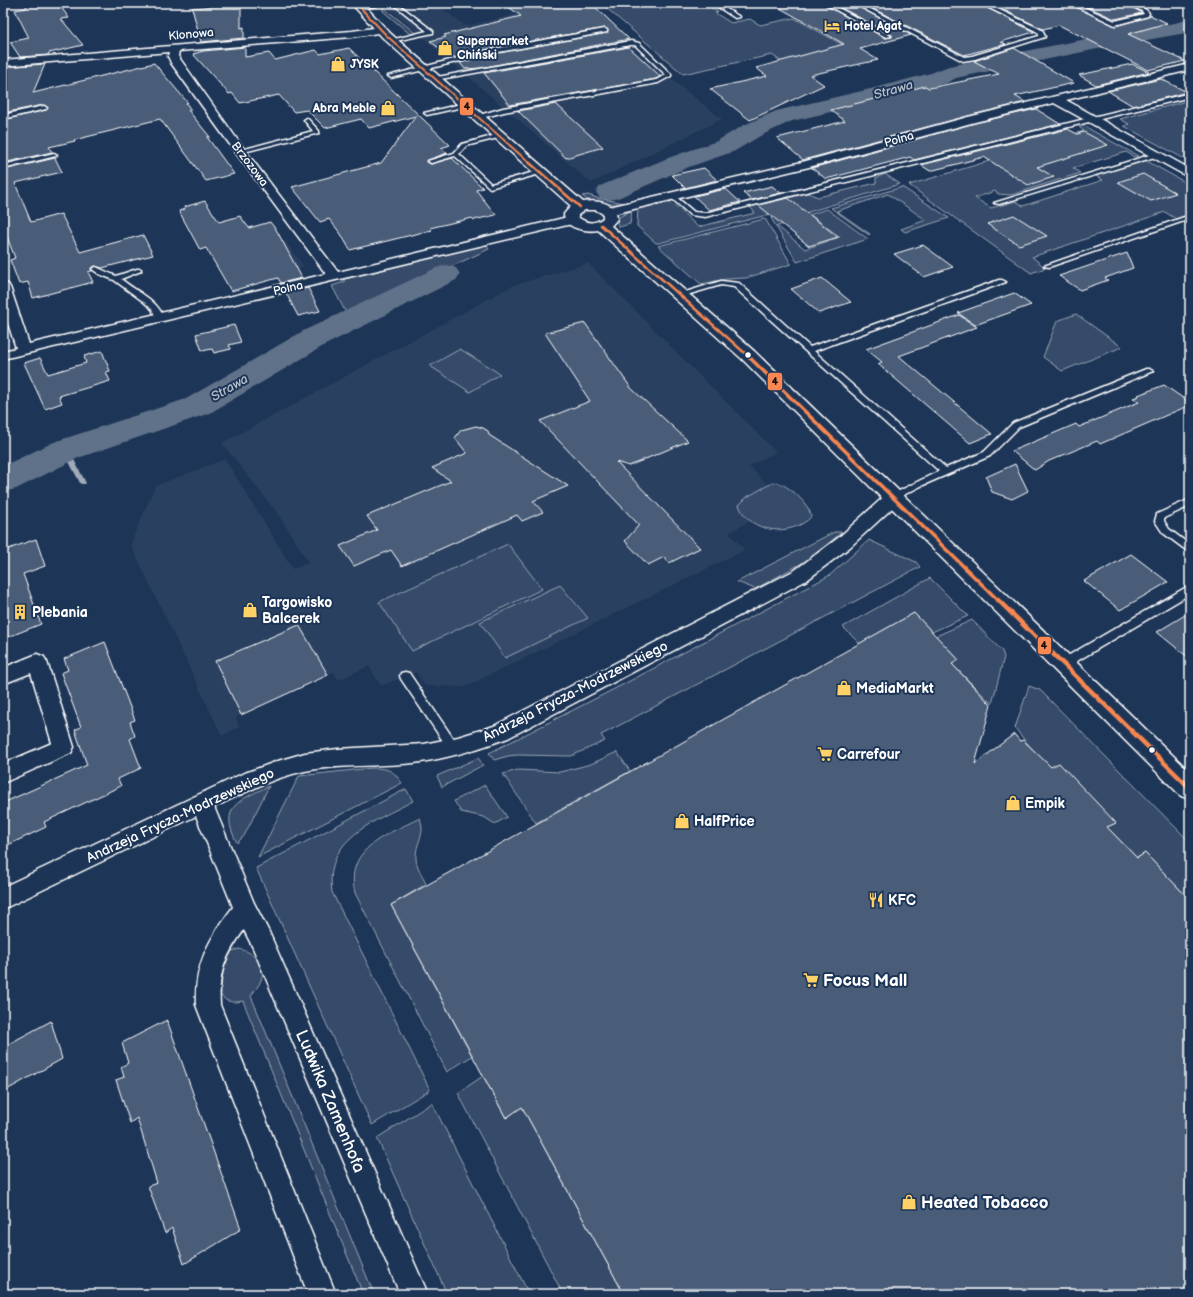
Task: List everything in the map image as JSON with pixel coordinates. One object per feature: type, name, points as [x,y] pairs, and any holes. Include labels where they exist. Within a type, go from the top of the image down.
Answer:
[{"type":"street","points":[[359,6],[393,41],[580,207]]},
{"type":"street","name":"Klonowa","points":[[3,62],[175,49],[352,34],[381,30]]},
{"type":"street","name":"Brzozowa","points":[[175,49],[173,56],[175,61],[240,151],[335,277]]},
{"type":"street","name":"Polna","points":[[605,218],[672,196],[805,165],[962,121],[1190,68]]},
{"type":"street","points":[[1056,99],[1190,174]]},
{"type":"street","points":[[605,218],[586,226],[572,220],[571,216],[572,212],[580,207],[596,206],[605,218],[680,295],[748,355],[1190,788]]},
{"type":"street","name":"Polna","points":[[3,355],[572,220]]},
{"type":"street","points":[[3,287],[24,350]]},
{"type":"street","name":"Andrzeja Frycza-Modrzewskiego","points":[[3,898],[249,780],[282,767],[312,761],[414,754],[453,747],[501,732],[801,575],[859,530],[881,507],[894,497]]},
{"type":"street","points":[[3,676],[38,662],[64,747],[3,774]]},
{"type":"street","name":"Ludwika Zamenhofa","points":[[202,803],[245,909],[261,940],[414,1294]]},
{"type":"street","points":[[245,909],[221,944],[212,962],[208,977],[208,1005],[322,1294]]},
{"type":"lane","points":[[359,6],[389,3]]},
{"type":"lane","points":[[393,41],[431,32],[394,3]]},
{"type":"lane","points":[[714,3],[737,17]]},
{"type":"lane","points":[[825,3],[888,36]]},
{"type":"lane","points":[[855,3],[963,59],[973,58],[1042,37],[1041,32],[1036,29],[981,3]]},
{"type":"lane","points":[[1071,3],[1115,23],[1147,13],[1129,3]]},
{"type":"lane","points":[[391,76],[493,51],[605,31]]},
{"type":"lane","points":[[435,78],[631,43],[637,44],[669,75],[658,81],[478,116]]},
{"type":"lane","points":[[672,196],[692,214],[705,215],[1190,95]]},
{"type":"lane","points":[[427,113],[465,104]]},
{"type":"lane","points":[[3,117],[44,108]]},
{"type":"lane","points":[[240,151],[317,132],[307,120]]},
{"type":"lane","points":[[431,161],[456,154],[464,145],[500,136]]},
{"type":"lane","points":[[456,154],[490,186],[541,172]]},
{"type":"lane","points":[[3,167],[54,155]]},
{"type":"lane","points":[[997,203],[1156,155]]},
{"type":"lane","points":[[1048,266],[1190,217]]},
{"type":"lane","points":[[96,269],[104,276],[117,278],[139,270]]},
{"type":"lane","points":[[117,278],[126,288],[141,295],[153,304],[160,318]]},
{"type":"lane","points":[[808,350],[1002,282]]},
{"type":"lane","points":[[680,295],[721,283],[736,285],[944,472]]},
{"type":"lane","points":[[894,497],[944,472],[987,454],[995,448],[1010,429],[1016,425],[1149,371]]},
{"type":"lane","points":[[1190,502],[1160,516],[1159,521],[1166,531],[1190,550]]},
{"type":"lane","points":[[1063,664],[1190,589]]},
{"type":"lane","points":[[405,676],[453,747]]},
{"type":"shaded area","points":[[383,3],[434,3],[466,26],[517,14],[511,9],[575,3],[722,119],[591,183]]},
{"type":"shaded area","points":[[620,3],[704,3],[718,12],[715,13],[731,23],[750,19],[760,25],[794,18],[856,52],[789,67],[772,55],[683,74],[604,6]]},
{"type":"shaded area","points":[[383,7],[415,33],[410,34],[383,11]]},
{"type":"shaded area","points":[[1190,100],[1190,162],[1124,126],[1129,124],[1120,119]]},
{"type":"shaded area","points":[[1084,126],[1138,156],[1134,157],[1126,152],[1073,168],[1080,173],[1011,195],[998,194],[995,191],[975,198],[991,208],[1016,201],[1023,206],[1103,180],[1096,176],[1117,167],[1143,159],[1190,185],[1190,217],[1179,221],[1165,212],[1032,257],[1046,268],[1031,273],[909,185],[1006,156],[1013,159],[991,145],[1000,142],[1010,149],[1022,148],[1084,131],[1079,127]]},
{"type":"shaded area","points":[[885,174],[900,184],[802,214],[781,200],[808,193],[818,197],[876,183],[876,178]]},
{"type":"shaded area","points":[[902,187],[949,218],[905,232],[901,229],[926,220],[888,194],[837,211],[870,234],[869,235],[831,208]]},
{"type":"shaded area","points":[[588,195],[625,203],[597,203],[592,202],[582,196]]},
{"type":"shaded area","points":[[776,201],[786,210],[659,243],[656,243],[637,226],[638,208],[663,203],[670,203],[677,207],[698,227],[755,213],[750,207]]},
{"type":"shaded area","points":[[827,209],[868,239],[797,262],[771,218],[788,213],[790,222],[777,226],[805,249],[840,237],[812,216],[802,217]]},
{"type":"shaded area","points":[[632,210],[630,224],[619,227],[617,223],[619,217]]},
{"type":"shaded area","points":[[764,219],[766,220],[791,264],[746,278],[726,279],[701,284],[658,246]]},
{"type":"shaded area","points":[[286,242],[304,267],[292,271],[274,245]]},
{"type":"shaded area","points":[[486,245],[489,249],[347,315],[332,286],[344,282],[344,279]]},
{"type":"shaded area","points":[[588,263],[776,452],[749,466],[770,487],[754,521],[748,522],[729,533],[745,550],[465,687],[425,686],[416,672],[381,686],[369,666],[338,680],[334,672],[236,717],[239,727],[222,736],[131,545],[155,486],[225,459],[293,569],[309,563],[278,514],[222,443],[512,286]]},
{"type":"shaded area","points":[[1076,314],[1122,347],[1062,371],[1043,357],[1057,321]]},
{"type":"shaded area","points":[[460,349],[500,374],[470,392],[430,366]]},
{"type":"shaded area","points":[[776,482],[792,491],[803,501],[810,512],[811,517],[793,528],[783,530],[761,527],[744,515],[739,505],[747,497]]},
{"type":"shaded area","points":[[834,532],[842,532],[811,558],[755,589],[737,582]]},
{"type":"shaded area","points":[[869,540],[916,562],[920,567],[601,735],[605,741],[571,756],[517,755],[494,760],[489,753],[624,684],[830,575]]},
{"type":"shaded area","points":[[508,544],[542,589],[412,651],[379,602]]},
{"type":"shaded area","points":[[930,578],[968,616],[932,632],[914,613],[860,644],[843,627]]},
{"type":"shaded area","points":[[560,585],[588,618],[505,658],[480,622]]},
{"type":"shaded area","points":[[972,620],[1002,651],[1004,657],[992,704],[952,664],[959,660],[936,636]]},
{"type":"shaded area","points":[[1029,686],[1040,690],[1190,842],[1190,900],[1145,853],[1137,858],[1107,827],[1115,823],[1037,754],[1015,728]]},
{"type":"shaded area","points":[[617,752],[630,771],[536,823],[503,774],[518,770],[560,772],[591,764]]},
{"type":"shaded area","points":[[478,758],[483,765],[442,787],[437,776]]},
{"type":"shaded area","points":[[372,768],[393,772],[402,783],[258,857],[299,776]]},
{"type":"shaded area","points":[[485,785],[507,817],[495,824],[484,817],[461,812],[454,801]]},
{"type":"shaded area","points":[[269,786],[244,836],[237,843],[230,821],[231,813],[235,806],[241,801]]},
{"type":"shaded area","points":[[406,789],[413,801],[383,816],[355,834],[344,845],[336,858],[332,873],[332,892],[430,1090],[372,1125],[256,868]]},
{"type":"shaded area","points":[[420,818],[422,833],[416,859],[419,870],[426,884],[391,905],[472,1056],[447,1072],[355,893],[353,878],[356,865],[362,854],[371,845],[382,837]]},
{"type":"shaded area","points":[[239,949],[250,953],[261,964],[261,980],[251,996],[374,1294],[363,1294],[243,1001],[227,1001],[221,996],[214,982],[228,952]]},
{"type":"shaded area","points":[[483,1076],[506,1118],[522,1107],[624,1294],[563,1294],[458,1093]]},
{"type":"shaded area","points":[[432,1103],[529,1294],[447,1294],[377,1138]]},
{"type":"building","points":[[27,3],[58,3],[69,18],[61,19],[83,45],[49,53],[48,55],[20,57],[10,42],[29,38],[15,10],[26,8]]},
{"type":"building","points":[[503,3],[591,3],[629,39],[480,68],[465,69],[460,63],[493,54],[607,33],[608,30],[605,28],[493,48],[456,57],[450,57],[430,41],[446,37],[444,35],[521,16]]},
{"type":"building","points":[[771,3],[822,3],[885,38],[892,37],[892,35],[832,3],[852,3],[911,35],[860,49],[878,60],[810,75],[824,85],[750,120],[710,89],[767,76],[756,68],[844,44]]},
{"type":"building","points":[[862,3],[978,3],[1034,32],[1001,42],[1006,44],[964,55]]},
{"type":"building","points":[[989,3],[1068,3],[1115,26],[1148,17],[1150,15],[1167,23],[1128,34],[1185,61],[1148,70],[1059,25],[1043,29]]},
{"type":"building","points":[[1079,3],[1125,3],[1142,13],[1115,19]]},
{"type":"building","points":[[241,4],[241,28],[244,27],[244,38],[201,42],[192,8]]},
{"type":"building","points":[[245,47],[245,57],[269,53],[275,60],[316,50],[320,54],[349,48],[450,145],[441,148],[447,153],[428,160],[427,162],[431,164],[452,158],[483,188],[476,190],[496,215],[474,220],[472,218],[430,228],[432,230],[350,250],[341,234],[329,219],[320,222],[292,187],[381,163],[416,116],[369,128],[361,119],[325,128],[307,110],[294,112],[279,95],[240,103],[232,93],[229,94],[193,54],[203,51]]},
{"type":"building","points":[[629,47],[660,76],[656,79],[510,105],[484,73]]},
{"type":"building","points":[[1014,48],[1074,83],[1015,96],[1025,102],[803,160],[777,138],[845,121],[831,110],[925,86],[929,88],[999,74],[974,61]]},
{"type":"building","points":[[154,63],[188,103],[186,103],[191,110],[188,110],[210,137],[207,137],[234,174],[206,181],[160,119],[49,147],[52,152],[3,163],[3,120],[46,110],[48,108],[44,105],[3,113],[3,67],[45,64],[33,93]]},
{"type":"building","points":[[1132,64],[1149,72],[1096,85],[1079,75]]},
{"type":"building","points":[[1161,79],[1187,92],[1133,106],[1108,91]]},
{"type":"building","points":[[556,104],[603,147],[566,158],[518,111]]},
{"type":"building","points":[[1036,109],[1060,124],[914,160],[910,157],[826,179],[812,168],[975,123]]},
{"type":"building","points":[[1068,129],[1077,134],[1084,132],[1108,145],[1037,167],[1054,177],[1028,185],[984,157],[930,171],[921,165]]},
{"type":"building","points":[[55,158],[62,172],[15,183],[31,222],[61,214],[80,252],[143,235],[153,255],[102,268],[95,266],[91,268],[92,271],[88,272],[93,282],[33,298],[28,282],[19,284],[10,260],[15,258],[3,226],[3,170]]},
{"type":"building","points":[[704,168],[717,180],[685,188],[672,175]]},
{"type":"building","points":[[1143,174],[1176,193],[1151,201],[1118,182]]},
{"type":"building","points":[[772,186],[781,193],[752,200],[743,193]]},
{"type":"building","points":[[726,189],[740,202],[709,210],[694,196]]},
{"type":"building","points":[[788,198],[838,237],[809,246],[758,205]]},
{"type":"building","points":[[205,201],[219,222],[240,216],[249,228],[270,222],[277,231],[302,278],[281,283],[278,278],[231,291],[206,248],[200,250],[179,211],[185,209],[184,207]]},
{"type":"building","points":[[1014,215],[1047,236],[1019,245],[987,224]]},
{"type":"building","points":[[923,245],[953,267],[924,277],[894,254]]},
{"type":"building","points":[[1127,253],[1133,268],[1105,278],[1108,280],[1080,290],[1059,276]]},
{"type":"building","points":[[822,278],[851,302],[819,313],[791,289]]},
{"type":"building","points":[[308,288],[320,311],[298,316],[286,293]]},
{"type":"building","points":[[1014,293],[1031,305],[975,325],[958,313]]},
{"type":"building","points":[[959,315],[977,327],[899,356],[992,434],[970,443],[878,364],[882,362],[866,349]]},
{"type":"building","points":[[585,323],[631,388],[688,441],[629,466],[616,462],[700,548],[669,563],[664,557],[648,565],[625,541],[639,525],[540,421],[590,401],[545,333]]},
{"type":"building","points":[[234,325],[241,342],[229,345],[231,349],[214,353],[212,349],[202,351],[196,334]]},
{"type":"building","points":[[102,351],[110,371],[106,372],[110,381],[59,396],[62,403],[45,409],[24,363],[40,358],[48,374],[86,363],[84,356]]},
{"type":"building","points":[[1164,385],[1190,403],[1190,405],[1100,444],[1097,441],[1049,461],[1035,470],[1012,451],[1076,424],[1079,427],[1139,402],[1133,398]]},
{"type":"building","points":[[476,426],[488,431],[489,435],[568,486],[533,501],[543,512],[522,521],[517,515],[402,566],[391,550],[354,566],[340,546],[377,530],[367,516],[451,481],[432,468],[467,453],[455,438],[461,430]]},
{"type":"building","points":[[1015,464],[1028,491],[1012,499],[992,492],[986,477]]},
{"type":"building","points":[[36,539],[45,566],[23,574],[41,624],[3,639],[3,551]]},
{"type":"building","points":[[1131,554],[1168,582],[1120,610],[1084,581]]},
{"type":"building","points":[[1190,612],[1190,659],[1157,632]]},
{"type":"building","name":"Focus Mall","points":[[914,613],[959,660],[952,664],[991,705],[975,764],[1014,734],[1020,741],[1023,740],[1051,767],[1059,763],[1116,823],[1107,827],[1137,858],[1145,853],[1190,900],[1190,1294],[624,1294],[522,1107],[506,1118],[391,905]]},
{"type":"building","points":[[299,625],[328,675],[241,715],[215,661]]},
{"type":"building","points":[[105,642],[135,720],[130,722],[135,736],[130,739],[141,768],[118,779],[121,786],[44,822],[46,827],[8,845],[3,825],[3,803],[87,765],[75,730],[81,727],[61,673],[68,670],[64,659]]},
{"type":"building","points":[[167,1020],[241,1229],[184,1264],[172,1228],[165,1233],[148,1186],[157,1183],[137,1118],[130,1123],[116,1080],[124,1077],[121,1067],[128,1063],[122,1043]]},
{"type":"building","points":[[51,1021],[62,1059],[3,1092],[3,1047]]},
{"type":"waterway","name":"Strawa","points":[[609,192],[677,163],[726,146],[751,131],[784,116],[882,93],[939,78],[949,73],[1107,41],[1179,29],[1190,25]]},
{"type":"waterway","name":"Strawa","points":[[3,480],[66,450],[198,406],[314,338],[446,274]]},
{"type":"waterway","points":[[66,450],[83,483]]},
{"type":"transit line","name":"4","points":[[356,3],[387,36],[580,207]]},
{"type":"transit line","name":"4","points":[[601,225],[748,355],[1190,788]]},
{"type":"place","name":"Hotel Agat","points":[[832,26]]},
{"type":"place","name":"Supermarket Chiński","points":[[445,48]]},
{"type":"place","name":"JYSK","points":[[338,64]]},
{"type":"place","name":"Abra Meble","points":[[388,108]]},
{"type":"place","name":"Targowisko Balcerek","points":[[250,610]]},
{"type":"place","name":"Plebania","points":[[20,612]]},
{"type":"place","name":"MediaMarkt","points":[[844,688]]},
{"type":"place","name":"Carrefour","points":[[825,754]]},
{"type":"place","name":"Empik","points":[[1013,803]]},
{"type":"place","name":"HalfPrice","points":[[682,821]]},
{"type":"place","name":"KFC","points":[[876,900]]},
{"type":"place","name":"Focus Mall","points":[[811,980]]},
{"type":"place","name":"Heated Tobacco","points":[[909,1202]]}]
